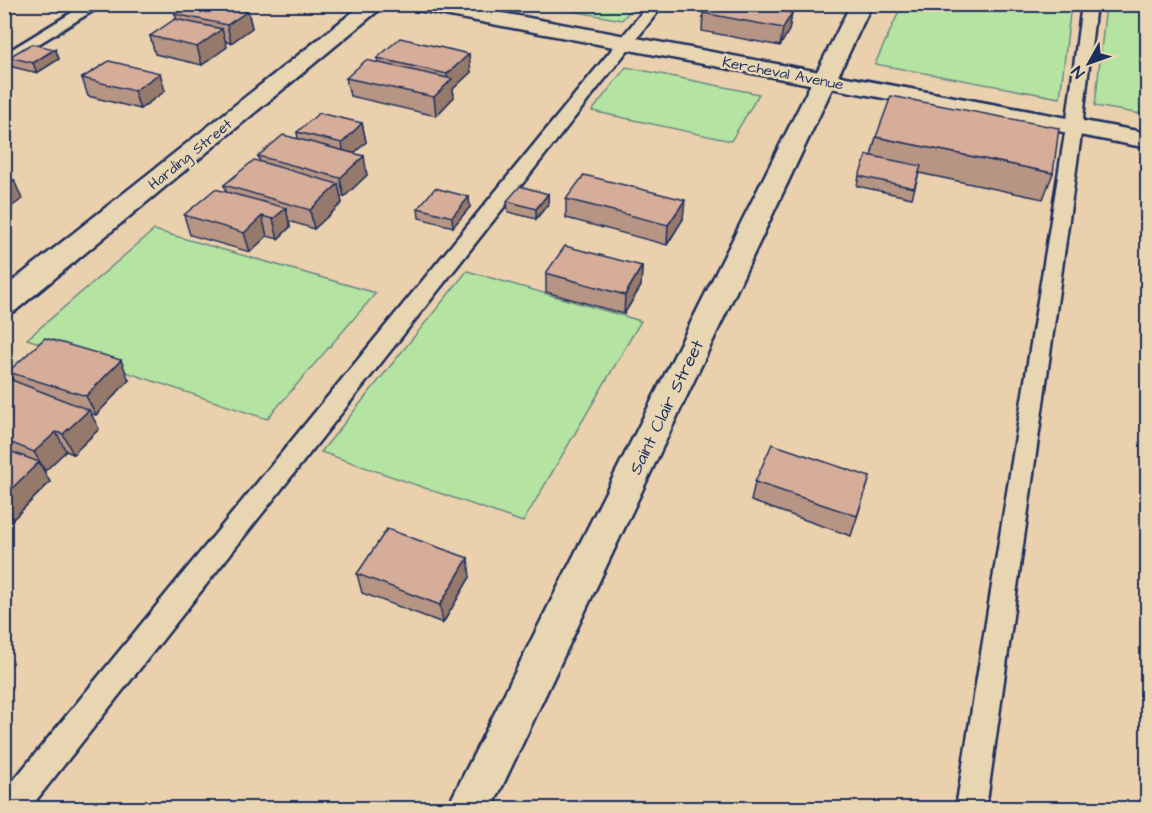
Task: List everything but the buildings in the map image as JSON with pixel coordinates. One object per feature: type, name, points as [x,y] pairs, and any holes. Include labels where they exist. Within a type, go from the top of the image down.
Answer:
[{"type":"street","name":"Harding Street","points":[[4,304],[376,4]]},
{"type":"street","name":"Kercheval Avenue","points":[[418,4],[1148,141]]},
{"type":"street","name":"Saint Clair Street","points":[[469,808],[862,4]]},
{"type":"lane","points":[[4,61],[98,4]]},
{"type":"lane","points":[[11,808],[657,4]]},
{"type":"lane","points":[[971,808],[1074,127],[1089,4]]},
{"type":"green space","points":[[539,5],[635,5],[622,20]]},
{"type":"green space","points":[[902,5],[1071,5],[1060,98],[875,64]]},
{"type":"green space","points":[[1106,5],[1147,5],[1147,115],[1095,106]]},
{"type":"green space","points":[[626,67],[759,94],[731,141],[592,111]]},
{"type":"green space","points":[[154,230],[376,293],[267,419],[27,339]]},
{"type":"green space","points":[[467,271],[641,321],[523,522],[321,452]]}]
